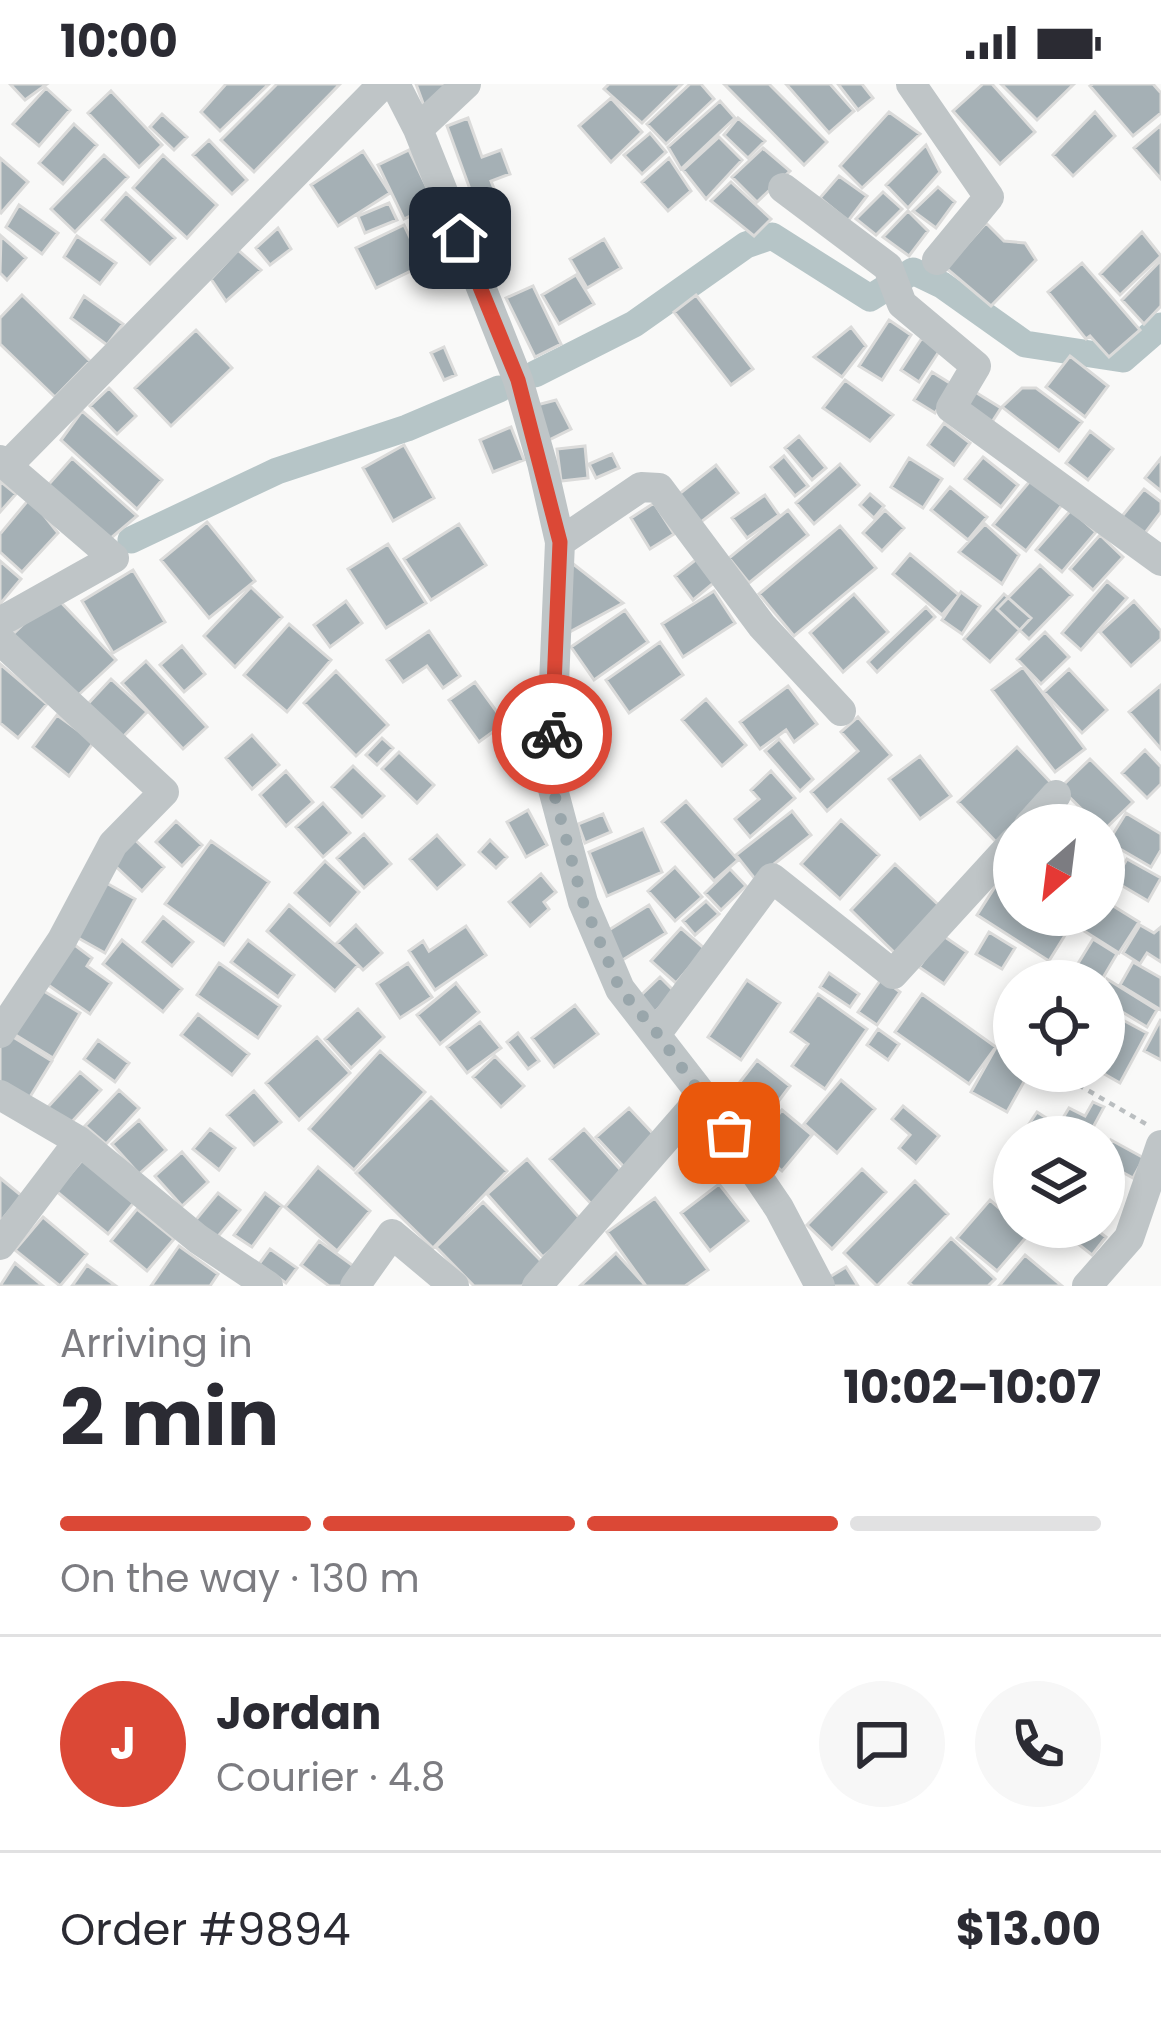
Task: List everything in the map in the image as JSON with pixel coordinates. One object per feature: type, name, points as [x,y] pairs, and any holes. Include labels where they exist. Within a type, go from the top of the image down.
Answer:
[{"type":"street","points":[[0,622],[114,558],[3,463],[383,84]]},
{"type":"street","points":[[395,84],[418,129],[518,380],[560,542],[550,778],[592,924],[620,989],[704,1096],[779,1208],[820,1286]]},
{"type":"street","points":[[418,129],[466,84]]},
{"type":"street","points":[[911,84],[989,197],[938,260]]},
{"type":"street","points":[[782,188],[888,267],[902,304],[976,366],[951,408],[1161,561]]},
{"type":"street","points":[[560,542],[640,487],[659,488],[762,626],[841,711]]},
{"type":"street","points":[[0,640],[164,792],[113,844],[62,940],[0,1033]]},
{"type":"street","points":[[1048,804],[1056,795]]},
{"type":"street","points":[[657,1033],[772,878],[893,974],[993,865]]},
{"type":"street","points":[[0,1096],[79,1141],[198,1240],[268,1286]]},
{"type":"street","points":[[537,1286],[704,1096]]},
{"type":"street","points":[[0,1246],[79,1141]]},
{"type":"street","points":[[1087,1286],[1130,1238],[1161,1145]]},
{"type":"street","points":[[355,1286],[392,1234],[454,1286]]},
{"type":"path","points":[[1091,1092],[1161,1133]]},
{"type":"building","points":[[10,84],[47,84],[25,100]]},
{"type":"building","points":[[226,84],[269,84],[220,131],[201,112]]},
{"type":"building","points":[[277,84],[340,84],[254,172],[221,140]]},
{"type":"building","points":[[416,84],[456,84],[427,114]]},
{"type":"building","points":[[609,84],[682,84],[642,123],[604,89]]},
{"type":"building","points":[[690,84],[701,84],[714,99],[666,144],[647,124]]},
{"type":"building","points":[[724,84],[769,84],[827,142],[804,165]]},
{"type":"building","points":[[786,84],[830,84],[854,111],[829,133]]},
{"type":"building","points":[[838,84],[862,84],[873,98],[858,110]]},
{"type":"building","points":[[983,84],[992,84],[1035,132],[1000,164],[953,111]]},
{"type":"building","points":[[1001,84],[1074,84],[1037,120]]},
{"type":"building","points":[[1153,84],[1161,93],[1161,113],[1133,136],[1090,86]]},
{"type":"building","points":[[46,88],[70,110],[39,146],[13,124]]},
{"type":"building","points":[[111,91],[162,145],[139,167],[88,113]]},
{"type":"building","points":[[611,98],[642,132],[611,162],[579,126]]},
{"type":"building","points":[[720,101],[735,118],[681,169],[668,147]]},
{"type":"building","points":[[889,112],[920,134],[862,188],[840,166]]},
{"type":"building","points":[[1095,112],[1115,136],[1073,176],[1053,155]]},
{"type":"building","points":[[162,114],[187,137],[174,150],[150,127]]},
{"type":"building","points":[[468,118],[482,157],[501,150],[510,174],[491,181],[501,206],[479,214],[447,126]]},
{"type":"building","points":[[738,118],[765,141],[748,158],[724,135]]},
{"type":"building","points":[[74,124],[97,145],[63,184],[39,163]]},
{"type":"building","points":[[1161,125],[1161,179],[1134,148]]},
{"type":"building","points":[[650,133],[666,152],[642,174],[624,155]]},
{"type":"building","points":[[719,137],[742,160],[706,199],[683,170]]},
{"type":"building","points":[[209,140],[247,180],[232,194],[193,155]]},
{"type":"building","points":[[926,145],[940,172],[908,208],[886,185]]},
{"type":"building","points":[[763,148],[790,171],[757,202],[732,177]]},
{"type":"building","points":[[409,150],[435,204],[404,219],[378,165]]},
{"type":"building","points":[[363,151],[390,193],[338,226],[311,185]]},
{"type":"building","points":[[104,155],[128,177],[75,232],[51,209]]},
{"type":"building","points":[[163,155],[217,205],[187,238],[133,188]]},
{"type":"building","points":[[0,158],[28,182],[1,213],[0,212]]},
{"type":"building","points":[[669,158],[691,191],[668,211],[642,182]]},
{"type":"building","points":[[839,176],[867,196],[848,221],[820,198]]},
{"type":"building","points":[[731,182],[771,219],[754,236],[711,201]]},
{"type":"building","points":[[938,187],[955,202],[936,228],[913,211]]},
{"type":"building","points":[[883,192],[902,209],[876,235],[856,219]]},
{"type":"building","points":[[126,193],[175,238],[150,264],[102,220]]},
{"type":"building","points":[[389,203],[397,220],[365,233],[358,216]]},
{"type":"building","points":[[19,205],[58,233],[42,254],[6,227]]},
{"type":"building","points":[[908,211],[928,231],[909,256],[883,237]]},
{"type":"building","points":[[986,223],[1004,241],[1025,243],[1036,260],[991,306],[946,268]]},
{"type":"building","points":[[404,225],[423,265],[376,288],[356,248]]},
{"type":"building","points":[[278,228],[291,249],[270,265],[256,248]]},
{"type":"building","points":[[1142,232],[1161,256],[1120,295],[1100,274]]},
{"type":"building","points":[[1,236],[26,258],[7,280],[0,273]]},
{"type":"building","points":[[77,236],[116,263],[100,284],[64,257]]},
{"type":"building","points":[[604,239],[621,268],[587,288],[570,259]]},
{"type":"building","points":[[238,250],[261,270],[226,301],[211,279]]},
{"type":"building","points":[[1161,260],[1161,306],[1144,324],[1122,300]]},
{"type":"building","points":[[1082,263],[1140,330],[1109,357],[1090,336],[1086,339],[1048,292]]},
{"type":"building","points":[[576,275],[594,304],[559,324],[542,295]]},
{"type":"building","points":[[533,286],[561,344],[535,357],[506,298]]},
{"type":"building","points":[[22,295],[90,361],[55,397],[0,344],[0,318]]},
{"type":"building","points":[[696,295],[753,369],[731,385],[674,312]]},
{"type":"building","points":[[84,296],[123,324],[107,345],[71,318]]},
{"type":"building","points":[[889,320],[911,335],[882,380],[859,366]]},
{"type":"building","points":[[851,327],[866,346],[842,377],[814,357]]},
{"type":"building","points":[[196,330],[232,368],[171,426],[135,388]]},
{"type":"building","points":[[922,338],[940,350],[919,382],[901,370]]},
{"type":"building","points":[[444,347],[456,375],[444,380],[431,353]]},
{"type":"building","points":[[1070,356],[1108,386],[1085,417],[1046,387]]},
{"type":"building","points":[[932,372],[953,385],[935,413],[914,400]]},
{"type":"building","points":[[845,380],[893,415],[870,441],[823,408]]},
{"type":"building","points":[[109,388],[136,416],[117,434],[90,406]]},
{"type":"building","points":[[1022,388],[1036,388],[1082,422],[1059,451],[1002,407]]},
{"type":"building","points":[[972,390],[1001,408],[992,422],[963,404]]},
{"type":"building","points":[[556,400],[571,429],[543,443],[529,407]]},
{"type":"building","points":[[82,411],[162,480],[137,509],[61,440]]},
{"type":"building","points":[[944,423],[970,443],[954,465],[928,445]]},
{"type":"building","points":[[511,427],[524,460],[493,472],[480,440]]},
{"type":"building","points":[[1090,431],[1113,449],[1088,480],[1066,463]]},
{"type":"building","points":[[799,436],[826,468],[812,480],[785,448]]},
{"type":"building","points":[[404,445],[434,498],[393,521],[363,468]]},
{"type":"building","points":[[585,446],[588,478],[561,481],[557,449]]},
{"type":"building","points":[[612,454],[619,468],[596,478],[589,464]]},
{"type":"building","points":[[784,456],[808,486],[795,496],[771,467]]},
{"type":"building","points":[[983,457],[1018,485],[1001,507],[965,479]]},
{"type":"building","points":[[72,458],[137,516],[104,544],[42,492]]},
{"type":"building","points":[[909,458],[942,479],[923,508],[891,487]]},
{"type":"building","points":[[1161,458],[1161,491],[1145,478]]},
{"type":"building","points":[[840,464],[859,485],[814,524],[796,503]]},
{"type":"building","points":[[716,465],[738,493],[696,526],[674,498]]},
{"type":"building","points":[[0,481],[16,494],[0,512]]},
{"type":"building","points":[[1030,481],[1062,505],[1026,551],[993,525]]},
{"type":"building","points":[[950,487],[987,517],[968,540],[931,510]]},
{"type":"building","points":[[1144,489],[1161,502],[1161,512],[1142,537],[1119,520]]},
{"type":"building","points":[[870,494],[884,506],[874,518],[860,505]]},
{"type":"building","points":[[765,495],[779,515],[747,538],[732,518]]},
{"type":"building","points":[[30,498],[58,533],[22,572],[0,552],[0,534]]},
{"type":"building","points":[[654,503],[674,534],[650,549],[631,518]]},
{"type":"building","points":[[788,510],[808,535],[749,583],[729,558]]},
{"type":"building","points":[[885,510],[904,528],[882,551],[863,533]]},
{"type":"building","points":[[1071,510],[1096,532],[1062,572],[1036,550]]},
{"type":"building","points":[[207,522],[255,581],[209,618],[161,560]]},
{"type":"building","points":[[459,524],[486,565],[431,600],[404,559]]},
{"type":"building","points":[[985,524],[1019,555],[1002,584],[959,552]]},
{"type":"building","points":[[840,526],[876,568],[794,636],[759,594]]},
{"type":"building","points":[[1100,535],[1123,557],[1093,590],[1070,569]]},
{"type":"building","points":[[388,544],[426,603],[386,628],[348,569]]},
{"type":"building","points":[[910,554],[959,595],[942,615],[893,574]]},
{"type":"building","points":[[698,558],[716,581],[693,600],[675,576]]},
{"type":"building","points":[[0,561],[21,579],[0,604]]},
{"type":"building","points":[[572,563],[623,603],[564,635]]},
{"type":"building","points":[[1040,565],[1072,595],[1029,639],[997,609]]},
{"type":"building","points":[[133,570],[165,622],[113,653],[82,601]]},
{"type":"building","points":[[1107,581],[1127,598],[1081,650],[1062,633]]},
{"type":"building","points":[[251,587],[282,617],[235,667],[204,636]]},
{"type":"building","points":[[714,591],[735,623],[683,657],[662,624]]},
{"type":"building","points":[[961,592],[980,606],[962,634],[942,620]]},
{"type":"building","points":[[854,594],[888,632],[843,672],[810,633]]},
{"type":"building","points":[[1004,594],[1031,618],[990,662],[964,639]]},
{"type":"building","points":[[54,595],[116,660],[72,701],[11,636]]},
{"type":"building","points":[[346,601],[362,623],[330,647],[314,625]]},
{"type":"building","points":[[1134,601],[1161,631],[1161,639],[1131,666],[1100,632]]},
{"type":"building","points":[[926,607],[935,617],[877,672],[868,662]]},
{"type":"building","points":[[625,610],[648,642],[594,680],[571,647]]},
{"type":"building","points":[[289,624],[331,660],[287,712],[244,675]]},
{"type":"building","points":[[429,631],[460,676],[443,688],[427,666],[403,682],[387,660]]},
{"type":"building","points":[[1045,632],[1069,657],[1041,684],[1017,659]]},
{"type":"building","points":[[660,642],[683,675],[629,713],[606,680]]},
{"type":"building","points":[[182,646],[205,674],[184,692],[160,665]]},
{"type":"building","points":[[146,661],[207,727],[183,749],[122,683]]},
{"type":"building","points":[[0,664],[47,704],[18,738],[0,723]]},
{"type":"building","points":[[1023,667],[1085,749],[1055,772],[992,690]]},
{"type":"building","points":[[1069,669],[1107,710],[1082,733],[1044,692]]},
{"type":"building","points":[[336,671],[388,725],[356,756],[304,703]]},
{"type":"building","points":[[111,679],[147,712],[120,740],[85,707]]},
{"type":"building","points":[[475,682],[505,723],[479,742],[449,700]]},
{"type":"building","points":[[1161,685],[1161,749],[1129,712]]},
{"type":"building","points":[[788,686],[817,724],[794,742],[786,730],[760,749],[740,722]]},
{"type":"building","points":[[706,699],[746,745],[722,766],[682,720]]},
{"type":"building","points":[[57,715],[94,742],[69,776],[33,747]]},
{"type":"building","points":[[858,717],[891,755],[827,811],[811,792],[858,751],[841,732]]},
{"type":"building","points":[[252,735],[279,765],[252,789],[226,758]]},
{"type":"building","points":[[382,738],[393,748],[377,765],[366,755]]},
{"type":"building","points":[[779,739],[813,779],[800,791],[765,751]]},
{"type":"building","points":[[1017,747],[1055,787],[1037,804],[993,804],[993,839],[958,802]]},
{"type":"building","points":[[1145,750],[1161,767],[1161,784],[1147,798],[1122,773]]},
{"type":"building","points":[[399,752],[434,785],[417,803],[382,769]]},
{"type":"building","points":[[920,756],[951,796],[920,819],[889,779]]},
{"type":"building","points":[[1090,759],[1133,802],[1125,810],[1125,804],[1076,804],[1060,788]]},
{"type":"building","points":[[353,766],[384,796],[362,817],[332,787]]},
{"type":"building","points":[[286,771],[313,802],[286,826],[260,795]]},
{"type":"building","points":[[771,771],[795,798],[750,837],[735,819],[759,799],[751,790]]},
{"type":"building","points":[[686,801],[738,860],[714,881],[662,822]]},
{"type":"building","points":[[323,803],[350,833],[323,857],[296,827]]},
{"type":"building","points":[[528,810],[547,845],[526,857],[507,822]]},
{"type":"building","points":[[792,811],[811,835],[755,879],[736,855]]},
{"type":"building","points":[[603,814],[611,832],[585,843],[578,824]]},
{"type":"building","points":[[1125,815],[1161,834],[1161,850],[1151,867],[1125,852]]},
{"type":"building","points":[[841,820],[879,855],[840,899],[801,864]]},
{"type":"building","points":[[176,821],[202,845],[182,866],[156,842]]},
{"type":"building","points":[[643,829],[662,872],[607,896],[589,852]]},
{"type":"building","points":[[364,834],[391,864],[364,888],[337,858]]},
{"type":"building","points":[[437,835],[464,865],[437,889],[410,859]]},
{"type":"building","points":[[134,839],[164,867],[142,891],[112,863]]},
{"type":"building","points":[[490,840],[507,857],[496,868],[479,852]]},
{"type":"building","points":[[211,841],[269,882],[224,945],[165,904]]},
{"type":"building","points":[[1127,859],[1161,878],[1148,901],[1125,887]]},
{"type":"building","points":[[325,861],[359,892],[330,925],[295,893]]},
{"type":"building","points":[[895,864],[945,911],[900,958],[851,910]]},
{"type":"building","points":[[675,867],[702,897],[675,921],[648,891]]},
{"type":"building","points":[[730,869],[746,886],[721,910],[705,893]]},
{"type":"building","points":[[541,874],[556,892],[544,902],[549,909],[530,926],[509,902]]},
{"type":"building","points":[[101,880],[135,899],[105,953],[71,934]]},
{"type":"building","points":[[993,890],[993,925],[977,915]]},
{"type":"building","points":[[706,901],[719,914],[695,935],[683,921]]},
{"type":"building","points":[[289,905],[358,965],[335,991],[267,931]]},
{"type":"building","points":[[649,905],[666,933],[621,961],[604,933]]},
{"type":"building","points":[[1125,913],[1139,922],[1119,953],[1092,936],[1125,936]]},
{"type":"building","points":[[163,917],[193,942],[172,966],[143,942]]},
{"type":"building","points":[[356,925],[382,953],[363,970],[337,943]]},
{"type":"building","points":[[1140,925],[1154,933],[1161,927],[1161,962],[1147,953],[1140,964],[1123,953]]},
{"type":"building","points":[[466,926],[486,955],[435,990],[409,951],[423,941],[429,951]]},
{"type":"building","points":[[681,928],[705,949],[676,983],[651,961]]},
{"type":"building","points":[[989,932],[1015,948],[1008,960],[993,960],[993,964],[976,954]]},
{"type":"building","points":[[942,935],[967,952],[944,984],[919,967]]},
{"type":"building","points":[[1010,936],[1065,936],[1047,960]]},
{"type":"building","points":[[1093,939],[1117,954],[1113,960],[1080,960]]},
{"type":"building","points":[[68,940],[92,958],[87,966],[111,983],[90,1014],[41,980]]},
{"type":"building","points":[[122,940],[182,989],[163,1012],[103,964]]},
{"type":"building","points":[[248,940],[294,975],[278,997],[231,962]]},
{"type":"building","points":[[1133,962],[1161,978],[1161,1010],[1125,988]]},
{"type":"building","points":[[219,963],[280,1006],[258,1038],[197,995]]},
{"type":"building","points":[[408,963],[432,997],[400,1018],[377,984]]},
{"type":"building","points":[[829,973],[859,994],[850,1007],[820,987]]},
{"type":"building","points":[[660,977],[675,992],[653,1014],[637,999]]},
{"type":"building","points":[[882,978],[900,992],[877,1025],[858,1012]]},
{"type":"building","points":[[747,980],[780,1003],[741,1060],[708,1037]]},
{"type":"building","points":[[456,983],[479,1012],[440,1044],[417,1015]]},
{"type":"building","points":[[37,987],[80,1013],[53,1058],[9,1031]]},
{"type":"building","points":[[1125,990],[1157,1010],[1147,1027],[1125,1014]]},
{"type":"building","points":[[818,994],[867,1029],[825,1089],[792,1066],[808,1044],[791,1032]]},
{"type":"building","points":[[922,994],[993,1045],[993,1051],[969,1084],[895,1032]]},
{"type":"building","points":[[575,1005],[598,1034],[554,1067],[532,1038]]},
{"type":"building","points":[[358,1009],[384,1037],[351,1068],[325,1039]]},
{"type":"building","points":[[198,1014],[249,1054],[232,1075],[181,1035]]},
{"type":"building","points":[[1161,1019],[1161,1060],[1144,1051]]},
{"type":"building","points":[[1125,1021],[1147,1033],[1125,1074]]},
{"type":"building","points":[[480,1022],[501,1048],[467,1073],[447,1047]]},
{"type":"building","points":[[878,1029],[899,1044],[888,1060],[867,1045]]},
{"type":"building","points":[[5,1032],[52,1061],[25,1105],[0,1090],[0,1040]]},
{"type":"building","points":[[518,1033],[539,1061],[528,1069],[507,1042]]},
{"type":"building","points":[[317,1037],[350,1073],[299,1120],[266,1083]]},
{"type":"building","points":[[98,1040],[129,1063],[115,1082],[84,1059]]},
{"type":"building","points":[[380,1051],[425,1092],[354,1170],[309,1129]]},
{"type":"building","points":[[993,1053],[993,1092],[1018,1092],[1007,1112],[971,1092]]},
{"type":"building","points":[[495,1056],[524,1086],[501,1107],[473,1077]]},
{"type":"building","points":[[757,1060],[790,1086],[756,1131],[722,1105]]},
{"type":"building","points":[[80,1072],[101,1090],[68,1126],[47,1108]]},
{"type":"building","points":[[841,1080],[875,1109],[837,1153],[804,1124]]},
{"type":"building","points":[[119,1090],[139,1108],[106,1144],[85,1126]]},
{"type":"building","points":[[254,1091],[281,1122],[254,1145],[227,1115]]},
{"type":"building","points":[[431,1097],[507,1171],[433,1248],[356,1173]]},
{"type":"building","points":[[1093,1102],[1104,1107],[1099,1116],[1085,1116]]},
{"type":"building","points":[[903,1106],[939,1136],[916,1163],[899,1148],[910,1135],[892,1119]]},
{"type":"building","points":[[629,1108],[657,1138],[624,1167],[596,1137]]},
{"type":"building","points":[[782,1110],[812,1135],[782,1171],[752,1147]]},
{"type":"building","points":[[139,1120],[166,1150],[139,1174],[112,1144]]},
{"type":"building","points":[[210,1129],[235,1148],[219,1170],[193,1149]]},
{"type":"building","points":[[584,1129],[626,1176],[593,1206],[550,1159]]},
{"type":"building","points":[[705,1131],[728,1158],[713,1170],[691,1143]]},
{"type":"building","points":[[1125,1148],[1144,1158],[1133,1178],[1125,1174]]},
{"type":"building","points":[[89,1152],[141,1194],[108,1234],[56,1191]]},
{"type":"building","points":[[182,1152],[208,1182],[182,1206],[155,1176]]},
{"type":"building","points":[[527,1159],[583,1222],[543,1257],[487,1194]]},
{"type":"building","points":[[318,1167],[370,1211],[337,1251],[285,1207]]},
{"type":"building","points":[[862,1169],[886,1192],[832,1249],[807,1225]]},
{"type":"building","points":[[0,1178],[22,1196],[0,1222]]},
{"type":"building","points":[[915,1181],[948,1214],[877,1286],[844,1253]]},
{"type":"building","points":[[719,1184],[748,1221],[710,1251],[681,1213]]},
{"type":"building","points":[[218,1193],[240,1210],[215,1240],[194,1222]]},
{"type":"building","points":[[265,1193],[282,1206],[252,1247],[234,1235]]},
{"type":"building","points":[[655,1198],[708,1270],[685,1286],[646,1286],[607,1232]]},
{"type":"building","points":[[990,1200],[993,1248],[1017,1248],[997,1271],[957,1238]]},
{"type":"building","points":[[483,1202],[544,1264],[522,1286],[474,1286],[436,1247]]},
{"type":"building","points":[[137,1209],[174,1239],[147,1271],[111,1241]]},
{"type":"building","points":[[43,1217],[87,1254],[60,1286],[15,1250]]},
{"type":"building","points":[[951,1238],[995,1279],[988,1286],[909,1283]]},
{"type":"building","points":[[319,1241],[359,1270],[347,1286],[329,1286],[301,1265]]},
{"type":"building","points":[[179,1246],[218,1274],[210,1286],[151,1286]]},
{"type":"building","points":[[270,1249],[297,1268],[286,1283],[259,1264]]},
{"type":"building","points":[[616,1253],[646,1286],[580,1286]]},
{"type":"building","points":[[1025,1255],[1062,1286],[999,1286]]},
{"type":"building","points":[[15,1263],[43,1286],[0,1286]]},
{"type":"building","points":[[87,1265],[116,1286],[72,1286]]},
{"type":"building","points":[[846,1267],[858,1286],[833,1286],[828,1278]]},
{"type":"waterway","points":[[535,374],[634,324],[746,245],[772,236],[870,298],[913,271],[942,285],[1025,344],[1123,359],[1161,326]]},
{"type":"waterway","points":[[131,540],[277,471],[407,428],[499,389]]},
{"type":"way so far","points":[[552,734],[550,778],[572,861],[583,902],[620,989],[729,1133]]},
{"type":"route","points":[[460,238],[518,380],[560,542],[552,734]]}]
